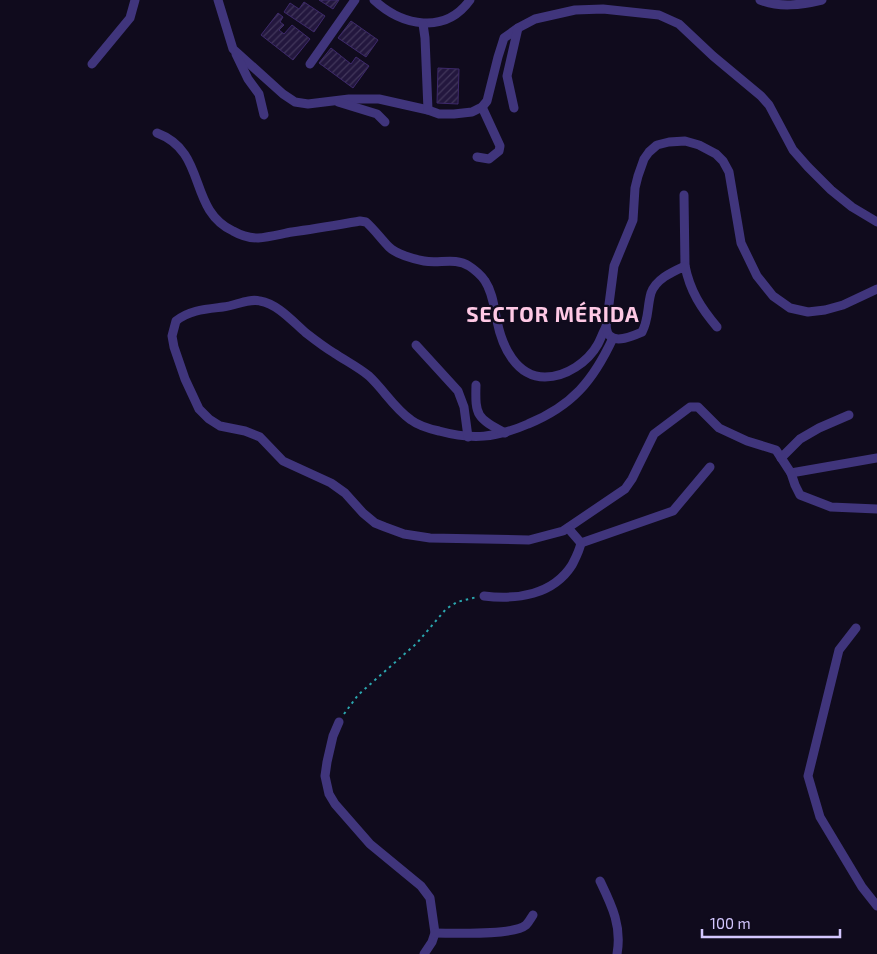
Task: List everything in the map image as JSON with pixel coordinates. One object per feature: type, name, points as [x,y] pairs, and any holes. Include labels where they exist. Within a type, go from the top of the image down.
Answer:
[{"type":"street","points":[[92,64],[130,18],[135,0]]},
{"type":"street","points":[[218,0],[234,49],[248,79],[259,94],[264,115]]},
{"type":"street","points":[[310,64],[355,0]]},
{"type":"street","points":[[374,0],[397,16],[408,21],[423,24],[444,20],[453,16],[470,0]]},
{"type":"street","points":[[760,0],[769,3],[797,4],[822,0]]},
{"type":"street","points":[[234,49],[283,94],[295,102],[308,104],[379,99],[439,114],[454,114],[472,112],[482,107],[487,101],[504,38],[518,28],[535,20],[575,10],[603,9],[659,15],[680,24],[761,96],[769,105],[793,150],[808,167],[831,190],[852,207],[877,222]]},
{"type":"street","points":[[423,24],[428,110]]},
{"type":"street","points":[[514,108],[507,76],[518,28]]},
{"type":"street","points":[[336,101],[377,114],[384,122]]},
{"type":"street","points":[[477,158],[489,159],[499,152],[500,146],[482,107]]},
{"type":"street","points":[[157,133],[171,139],[182,149],[190,160],[208,210],[220,224],[235,233],[258,238],[366,222],[395,251],[424,261],[439,262],[453,260],[468,265],[485,280],[494,307],[500,335],[507,351],[522,369],[540,377],[554,377],[576,367],[597,345],[606,327],[614,266],[632,220],[638,176],[644,159],[657,145],[685,141],[699,145],[716,154],[723,161],[729,172],[741,243],[757,276],[773,296],[790,308],[808,312],[825,310],[843,305],[877,289]]},
{"type":"street","points":[[684,195],[685,266],[701,308],[717,327]]},
{"type":"street","points":[[606,327],[609,335],[613,338],[632,337],[642,332],[648,316],[652,293],[657,284],[675,270],[685,266]]},
{"type":"street","points":[[613,338],[603,360],[564,406],[550,415],[505,433],[468,437],[454,436],[412,421],[397,408],[368,375],[315,340],[272,304],[258,300],[190,313],[176,321],[172,336],[185,378],[199,409],[209,419],[220,426],[244,431],[260,437],[283,461],[313,473],[345,493],[375,523],[404,534],[430,538],[528,540],[546,537],[568,528],[624,489],[632,479],[654,434],[690,407],[698,407],[719,428],[734,436],[776,450],[791,473],[800,495],[831,507],[877,509]]},
{"type":"street","points":[[416,345],[458,391],[464,407],[468,437]]},
{"type":"street","points":[[476,385],[477,412],[486,422],[505,433]]},
{"type":"street","points":[[781,458],[800,439],[819,428],[849,415]]},
{"type":"street","points":[[791,473],[877,458]]},
{"type":"street","points":[[581,543],[673,511],[710,467]]},
{"type":"street","points":[[568,528],[581,543]]},
{"type":"street","points":[[484,596],[496,598],[532,594],[545,590],[566,574],[579,552],[581,543]]},
{"type":"street","points":[[856,628],[839,650],[808,776],[820,818],[862,887],[877,906]]},
{"type":"street","points":[[339,722],[333,736],[325,776],[329,794],[335,804],[370,844],[421,886],[430,898],[435,933],[432,942],[424,954]]},
{"type":"street","points":[[600,881],[618,926],[617,954]]},
{"type":"street","points":[[435,933],[516,930],[527,924],[533,915]]},
{"type":"path","points":[[339,722],[358,695],[417,643],[446,608],[456,602],[484,596]]},
{"type":"building","points":[[319,0],[339,0],[333,9]]},
{"type":"building","points":[[304,2],[325,16],[314,32],[284,12],[290,3],[299,9]]},
{"type":"building","points":[[278,13],[283,17],[280,22],[284,25],[279,30],[284,34],[292,25],[310,39],[293,60],[261,35]]},
{"type":"building","points":[[351,21],[378,40],[366,57],[338,38]]},
{"type":"building","points":[[331,48],[351,64],[356,57],[369,66],[353,88],[319,63]]},
{"type":"building","points":[[438,68],[459,69],[458,104],[437,103]]},
{"type":"district","name":"SECTOR MÉRIDA","points":[[553,315]]}]
